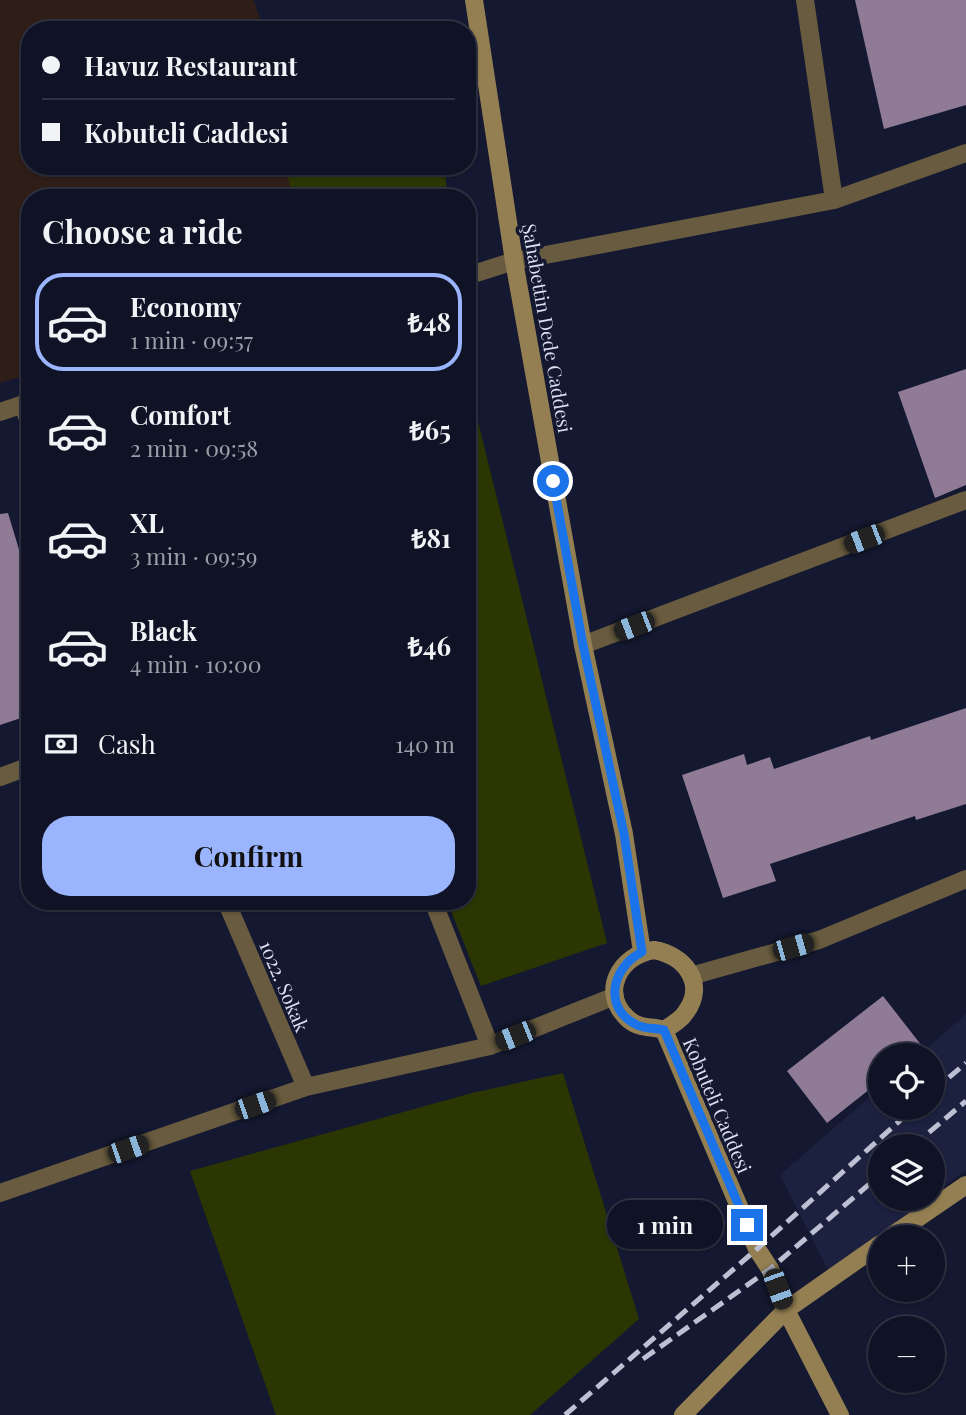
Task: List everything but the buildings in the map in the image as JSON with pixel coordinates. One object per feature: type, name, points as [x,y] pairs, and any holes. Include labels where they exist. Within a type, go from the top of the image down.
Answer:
[{"type":"street","name":"Şahabettin Dede Caddesi","points":[[474,0],[514,261],[583,645],[624,834],[642,952]]},
{"type":"street","points":[[804,0],[834,200]]},
{"type":"street","points":[[476,272],[514,261],[834,200],[966,153]]},
{"type":"street","points":[[0,411],[21,405]]},
{"type":"street","points":[[583,645],[966,500]]},
{"type":"street","points":[[0,777],[21,769]]},
{"type":"street","points":[[691,976],[818,940],[966,879]]},
{"type":"street","name":"1022. Sokak","points":[[230,910],[306,1087]]},
{"type":"street","points":[[437,910],[490,1046]]},
{"type":"street","points":[[654,950],[677,957],[691,976],[693,999],[688,1010],[681,1019],[664,1030],[636,1025],[626,1017],[615,996],[618,974],[624,964],[642,952],[654,950]]},
{"type":"street","points":[[0,1193],[306,1087],[490,1046],[615,996]]},
{"type":"street","name":"Kobuteli Caddesi","points":[[664,1030],[757,1249],[770,1269],[786,1310],[840,1415]]},
{"type":"street","points":[[908,1225],[966,1185]]},
{"type":"street","points":[[683,1415],[786,1310],[868,1252]]},
{"type":"shaded area","points":[[0,0],[254,0],[260,21],[21,21],[21,175],[290,175],[292,189],[21,189],[21,377],[0,383]]},
{"type":"shaded area","points":[[966,1014],[966,1170],[945,1186],[945,1134],[868,1134],[868,1211],[911,1211],[892,1225],[868,1225],[868,1243],[829,1272],[780,1175],[868,1098],[868,1120],[945,1120],[945,1043],[933,1043]]},
{"type":"green space","points":[[287,175],[445,175],[447,189],[291,189]]},
{"type":"green space","points":[[476,413],[607,943],[481,986],[451,910],[476,910]]},
{"type":"green space","points":[[563,1073],[639,1319],[530,1415],[276,1415],[190,1171],[472,1093]]},
{"type":"railway","points":[[945,1081],[966,1063]]},
{"type":"railway","points":[[927,1134],[966,1101]]},
{"type":"railway","points":[[565,1415],[901,1120]]},
{"type":"railway","points":[[643,1359],[770,1269],[868,1185]]},
{"type":"route","points":[[553,481],[583,645],[624,834],[642,952],[624,964],[618,974],[615,996],[626,1017],[636,1025],[664,1030],[747,1225]]}]
